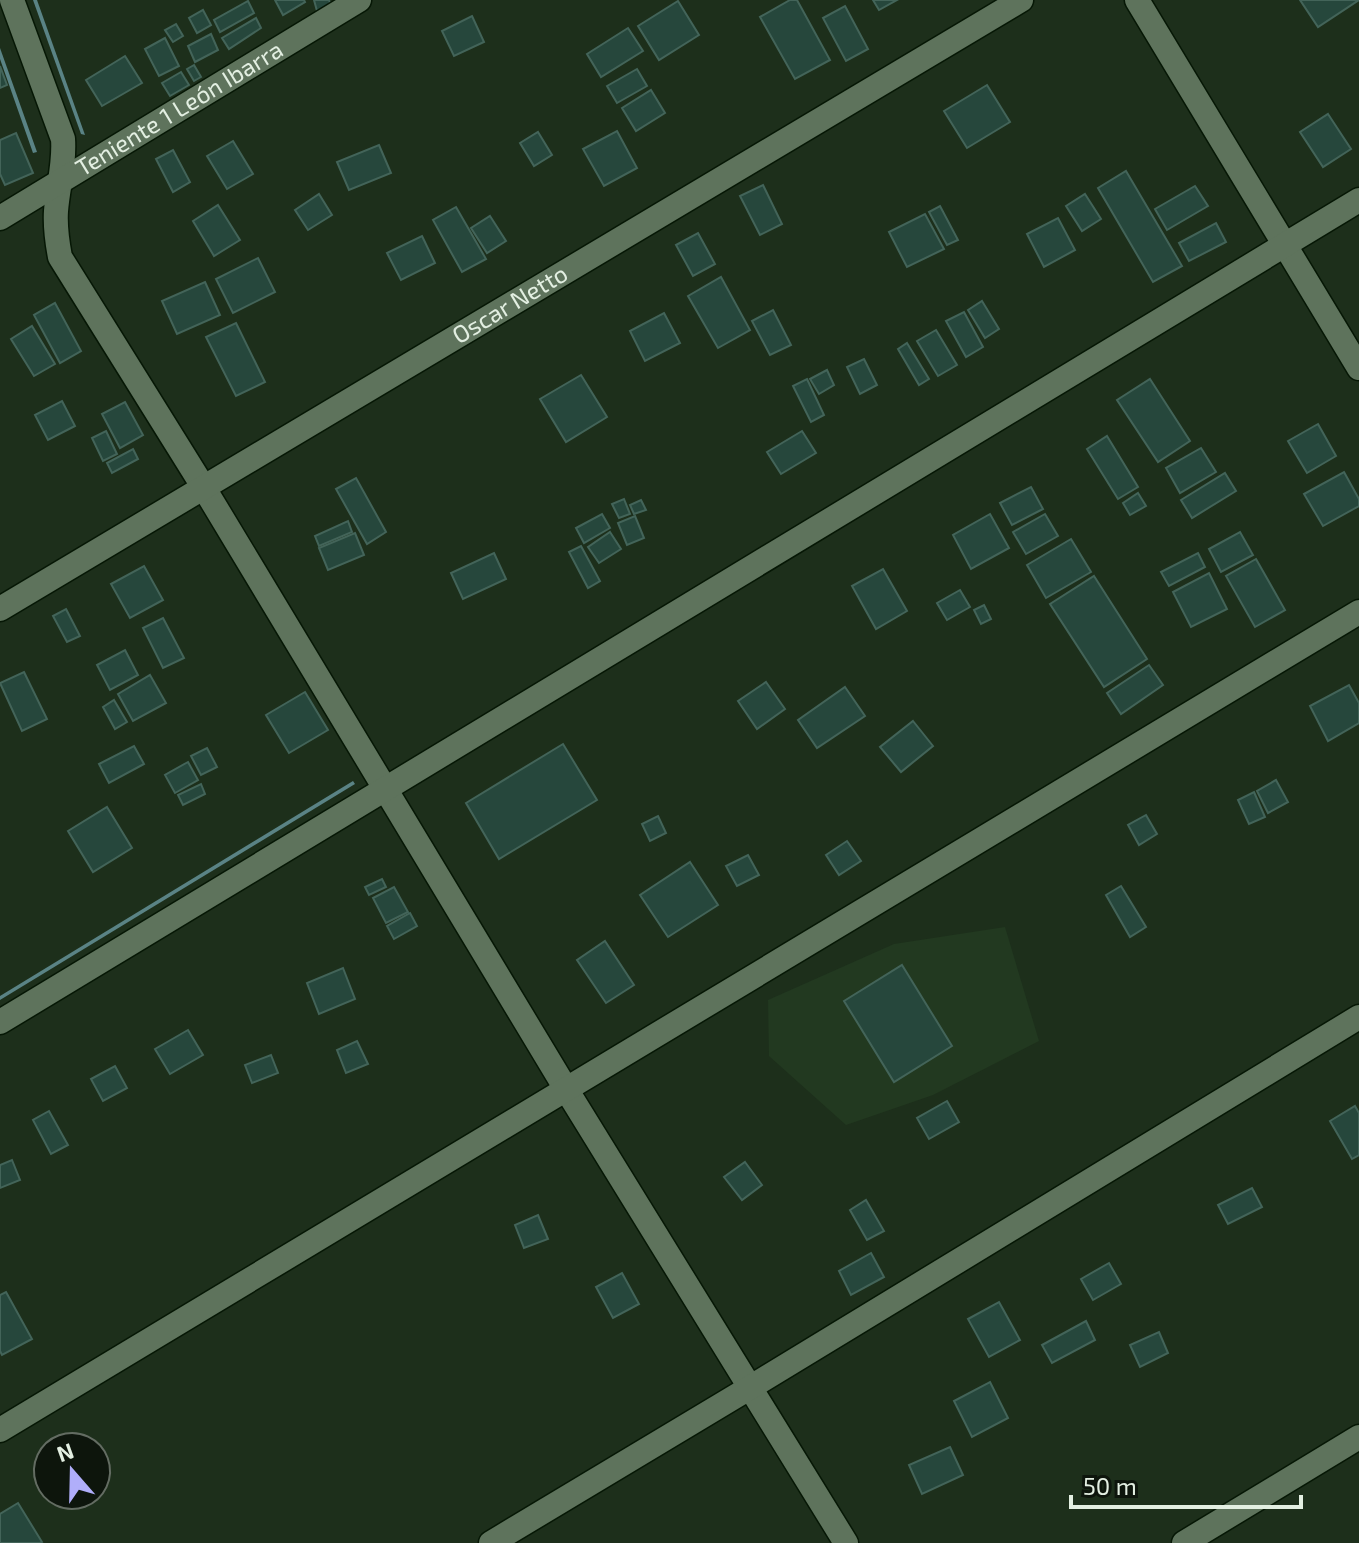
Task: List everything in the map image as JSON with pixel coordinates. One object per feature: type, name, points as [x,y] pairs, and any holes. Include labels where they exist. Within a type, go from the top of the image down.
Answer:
[{"type":"street","points":[[12,0],[63,139],[65,157],[59,182],[56,224],[60,257],[204,488],[566,1089],[846,1543]]},
{"type":"street","name":"Teniente 1 León Ibarra","points":[[0,218],[359,0]]},
{"type":"street","name":"Oscar Netto","points":[[0,609],[1021,0]]},
{"type":"street","points":[[1137,0],[1359,368]]},
{"type":"street","points":[[0,1022],[1359,200]]},
{"type":"street","points":[[0,1430],[1359,612]]},
{"type":"street","points":[[491,1543],[1359,1017]]},
{"type":"street","points":[[1184,1543],[1359,1437]]},
{"type":"shaded area","points":[[1005,927],[1039,1041],[933,1095],[846,1125],[769,1056],[768,1000],[894,944]]},
{"type":"water","points":[[33,0],[37,0],[85,135],[81,134]]},
{"type":"water","points":[[0,48],[37,152],[33,153],[0,59]]},
{"type":"water","points":[[353,781],[355,784],[0,1000],[0,996]]},
{"type":"building","points":[[275,0],[304,0],[305,2],[283,15]]},
{"type":"building","points":[[314,0],[329,0],[331,6],[317,11]]},
{"type":"building","points":[[790,0],[797,0],[830,60],[795,79],[760,17]]},
{"type":"building","points":[[873,0],[897,0],[879,10]]},
{"type":"building","points":[[1300,0],[1359,0],[1318,27]]},
{"type":"building","points":[[248,1],[254,13],[220,32],[214,20]]},
{"type":"building","points":[[678,1],[699,35],[659,60],[638,26]]},
{"type":"building","points":[[845,6],[868,49],[846,61],[823,18]]},
{"type":"building","points":[[203,10],[211,25],[197,33],[189,18]]},
{"type":"building","points":[[472,16],[484,42],[454,56],[442,31]]},
{"type":"building","points":[[256,18],[261,28],[229,49],[222,38]]},
{"type":"building","points":[[176,24],[183,36],[173,42],[165,30]]},
{"type":"building","points":[[628,28],[643,51],[601,77],[587,54]]},
{"type":"building","points":[[211,34],[218,50],[195,62],[188,46]]},
{"type":"building","points":[[165,38],[179,66],[159,76],[145,49]]},
{"type":"building","points":[[125,56],[142,83],[102,106],[86,80]]},
{"type":"building","points":[[194,65],[201,77],[194,81],[187,69]]},
{"type":"building","points":[[0,66],[7,85],[0,88]]},
{"type":"building","points":[[637,69],[647,86],[617,103],[607,86]]},
{"type":"building","points":[[181,72],[189,85],[170,96],[162,83]]},
{"type":"building","points":[[987,85],[1010,122],[967,148],[944,111]]},
{"type":"building","points":[[651,90],[665,113],[636,131],[622,108]]},
{"type":"building","points":[[1328,114],[1351,149],[1323,167],[1300,132]]},
{"type":"building","points":[[617,131],[637,168],[604,186],[583,149]]},
{"type":"building","points":[[538,132],[552,155],[534,166],[520,143]]},
{"type":"building","points":[[16,133],[33,173],[5,185],[0,174],[0,140]]},
{"type":"building","points":[[233,141],[253,174],[227,189],[207,156]]},
{"type":"building","points":[[379,145],[391,173],[349,190],[337,162]]},
{"type":"building","points":[[173,150],[190,182],[173,192],[156,159]]},
{"type":"building","points":[[1126,171],[1182,266],[1153,282],[1098,188]]},
{"type":"building","points":[[763,185],[782,224],[760,235],[740,196]]},
{"type":"building","points":[[1195,186],[1208,206],[1167,230],[1155,209]]},
{"type":"building","points":[[319,194],[332,215],[308,230],[295,210]]},
{"type":"building","points":[[1085,194],[1101,219],[1082,231],[1066,206]]},
{"type":"building","points":[[218,205],[240,240],[214,256],[193,221]]},
{"type":"building","points":[[940,206],[958,240],[947,245],[929,212]]},
{"type":"building","points":[[456,207],[486,259],[462,272],[433,220]]},
{"type":"building","points":[[925,214],[944,249],[907,267],[889,232]]},
{"type":"building","points":[[490,216],[506,241],[487,253],[471,228]]},
{"type":"building","points":[[1058,218],[1075,250],[1044,267],[1027,234]]},
{"type":"building","points":[[1216,223],[1226,242],[1189,261],[1179,243]]},
{"type":"building","points":[[698,233],[715,264],[693,276],[676,245]]},
{"type":"building","points":[[422,236],[435,263],[401,280],[387,253]]},
{"type":"building","points":[[258,258],[275,292],[233,313],[216,279]]},
{"type":"building","points":[[721,277],[750,330],[718,348],[688,296]]},
{"type":"building","points":[[205,282],[220,315],[177,334],[162,301]]},
{"type":"building","points":[[982,301],[999,329],[985,338],[968,310]]},
{"type":"building","points":[[55,303],[81,351],[60,363],[34,315]]},
{"type":"building","points":[[773,310],[791,345],[770,355],[752,321]]},
{"type":"building","points":[[964,312],[983,347],[966,357],[946,321]]},
{"type":"building","points":[[664,313],[680,343],[645,361],[630,331]]},
{"type":"building","points":[[236,323],[265,382],[236,396],[206,337]]},
{"type":"building","points":[[32,326],[55,364],[34,376],[11,339]]},
{"type":"building","points":[[936,330],[957,365],[938,376],[917,341]]},
{"type":"building","points":[[907,343],[929,379],[919,385],[898,349]]},
{"type":"building","points":[[864,359],[877,385],[860,394],[847,367]]},
{"type":"building","points":[[827,370],[834,385],[819,394],[810,379]]},
{"type":"building","points":[[581,375],[607,417],[566,442],[540,399]]},
{"type":"building","points":[[807,379],[824,415],[811,422],[793,386]]},
{"type":"building","points":[[1150,379],[1190,441],[1158,462],[1117,400]]},
{"type":"building","points":[[62,401],[75,426],[48,440],[35,415]]},
{"type":"building","points":[[125,402],[143,435],[120,448],[102,414]]},
{"type":"building","points":[[1318,424],[1336,456],[1307,473],[1288,441]]},
{"type":"building","points":[[106,431],[117,454],[103,461],[92,438]]},
{"type":"building","points":[[802,431],[816,453],[781,474],[767,452]]},
{"type":"building","points":[[1107,436],[1138,487],[1118,499],[1087,449]]},
{"type":"building","points":[[1201,448],[1216,472],[1180,493],[1166,468]]},
{"type":"building","points":[[133,449],[138,459],[112,473],[107,463]]},
{"type":"building","points":[[1344,472],[1359,499],[1359,506],[1323,526],[1304,494]]},
{"type":"building","points":[[1225,473],[1236,491],[1192,518],[1181,500]]},
{"type":"building","points":[[356,478],[386,532],[367,544],[336,489]]},
{"type":"building","points":[[1031,487],[1043,509],[1012,525],[1000,503]]},
{"type":"building","points":[[1138,493],[1146,506],[1130,515],[1123,503]]},
{"type":"building","points":[[624,499],[630,514],[619,518],[612,504]]},
{"type":"building","points":[[641,500],[646,510],[634,514],[630,505]]},
{"type":"building","points":[[602,514],[610,528],[584,543],[576,528]]},
{"type":"building","points":[[990,514],[1009,548],[971,569],[953,535]]},
{"type":"building","points":[[1045,514],[1058,536],[1026,554],[1013,532]]},
{"type":"building","points":[[635,516],[644,538],[627,545],[618,523]]},
{"type":"building","points":[[348,521],[352,532],[319,546],[315,536]]},
{"type":"building","points":[[610,532],[621,549],[599,563],[588,547]]},
{"type":"building","points":[[1240,532],[1253,555],[1221,572],[1209,549]]},
{"type":"building","points":[[355,533],[364,555],[328,570],[319,548]]},
{"type":"building","points":[[1071,539],[1091,572],[1046,598],[1027,565]]},
{"type":"building","points":[[581,546],[600,581],[588,588],[569,552]]},
{"type":"building","points":[[494,553],[506,579],[463,599],[451,573]]},
{"type":"building","points":[[1198,553],[1205,567],[1169,586],[1161,572]]},
{"type":"building","points":[[1256,559],[1285,610],[1255,627],[1226,576]]},
{"type":"building","points":[[144,566],[163,600],[130,618],[111,584]]},
{"type":"building","points":[[883,569],[907,611],[876,629],[852,586]]},
{"type":"building","points":[[1209,573],[1227,609],[1191,627],[1173,592]]},
{"type":"building","points":[[1094,576],[1147,659],[1104,687],[1050,604]]},
{"type":"building","points":[[960,590],[970,607],[947,620],[937,603]]},
{"type":"building","points":[[984,605],[991,619],[981,624],[974,610]]},
{"type":"building","points":[[66,609],[80,636],[67,642],[53,616]]},
{"type":"building","points":[[163,618],[184,658],[163,668],[143,628]]},
{"type":"building","points":[[125,650],[138,675],[110,690],[97,665]]},
{"type":"building","points":[[1149,665],[1163,685],[1121,714],[1107,693]]},
{"type":"building","points":[[24,672],[47,719],[22,731],[0,683]]},
{"type":"building","points":[[150,675],[166,703],[133,721],[118,694]]},
{"type":"building","points":[[766,682],[785,709],[757,729],[738,701]]},
{"type":"building","points":[[1349,685],[1359,703],[1359,723],[1328,741],[1310,706]]},
{"type":"building","points":[[845,687],[865,716],[817,748],[798,720]]},
{"type":"building","points":[[305,692],[328,730],[289,753],[266,715]]},
{"type":"building","points":[[114,700],[127,722],[115,729],[103,707]]},
{"type":"building","points":[[913,721],[933,746],[901,772],[880,747]]},
{"type":"building","points":[[563,744],[597,800],[499,859],[466,803]]},
{"type":"building","points":[[134,746],[144,764],[109,783],[99,764]]},
{"type":"building","points":[[207,748],[217,767],[201,775],[191,756]]},
{"type":"building","points":[[188,762],[198,780],[175,793],[165,775]]},
{"type":"building","points":[[1276,780],[1288,802],[1268,813],[1257,791]]},
{"type":"building","points":[[201,784],[205,794],[183,805],[178,795]]},
{"type":"building","points":[[1254,792],[1265,817],[1249,824],[1238,800]]},
{"type":"building","points":[[107,807],[132,848],[93,872],[68,831]]},
{"type":"building","points":[[1146,815],[1157,834],[1139,845],[1128,825]]},
{"type":"building","points":[[658,816],[666,833],[650,841],[642,824]]},
{"type":"building","points":[[847,841],[861,861],[839,875],[826,855]]},
{"type":"building","points":[[748,855],[759,875],[737,886],[726,866]]},
{"type":"building","points":[[690,862],[718,905],[668,937],[640,895]]},
{"type":"building","points":[[382,879],[386,887],[369,895],[365,887]]},
{"type":"building","points":[[1121,886],[1146,927],[1130,937],[1106,895]]},
{"type":"building","points":[[394,887],[408,912],[386,923],[373,898]]},
{"type":"building","points":[[410,913],[417,926],[394,939],[387,926]]},
{"type":"building","points":[[605,941],[634,985],[606,1003],[577,960]]},
{"type":"building","points":[[902,965],[952,1046],[894,1082],[844,1001]]},
{"type":"building","points":[[343,968],[355,999],[319,1014],[307,983]]},
{"type":"building","points":[[188,1030],[203,1055],[170,1074],[155,1049]]},
{"type":"building","points":[[357,1041],[368,1064],[346,1073],[337,1050]]},
{"type":"building","points":[[271,1055],[278,1073],[252,1083],[245,1065]]},
{"type":"building","points":[[115,1066],[127,1088],[103,1101],[91,1079]]},
{"type":"building","points":[[947,1101],[959,1122],[929,1139],[917,1118]]},
{"type":"building","points":[[1355,1106],[1359,1113],[1359,1155],[1352,1159],[1330,1121]]},
{"type":"building","points":[[49,1111],[68,1145],[51,1154],[33,1120]]},
{"type":"building","points":[[12,1160],[20,1180],[0,1188],[0,1165]]},
{"type":"building","points":[[745,1162],[762,1185],[742,1200],[724,1177]]},
{"type":"building","points":[[1252,1188],[1262,1207],[1228,1224],[1218,1205]]},
{"type":"building","points":[[866,1200],[884,1231],[867,1240],[850,1210]]},
{"type":"building","points":[[538,1215],[548,1239],[524,1248],[515,1225]]},
{"type":"building","points":[[871,1253],[884,1277],[851,1295],[839,1271]]},
{"type":"building","points":[[1109,1263],[1121,1284],[1093,1300],[1081,1279]]},
{"type":"building","points":[[622,1273],[639,1304],[613,1318],[596,1287]]},
{"type":"building","points":[[6,1292],[32,1339],[2,1355],[0,1295]]},
{"type":"building","points":[[999,1302],[1020,1340],[989,1357],[968,1319]]},
{"type":"building","points":[[1086,1321],[1095,1340],[1052,1363],[1042,1345]]},
{"type":"building","points":[[1159,1332],[1168,1353],[1140,1367],[1130,1345]]},
{"type":"building","points":[[990,1382],[1008,1418],[972,1437],[954,1401]]},
{"type":"building","points":[[950,1447],[963,1475],[922,1494],[909,1465]]},
{"type":"building","points":[[18,1503],[42,1542],[0,1543],[0,1514]]}]
